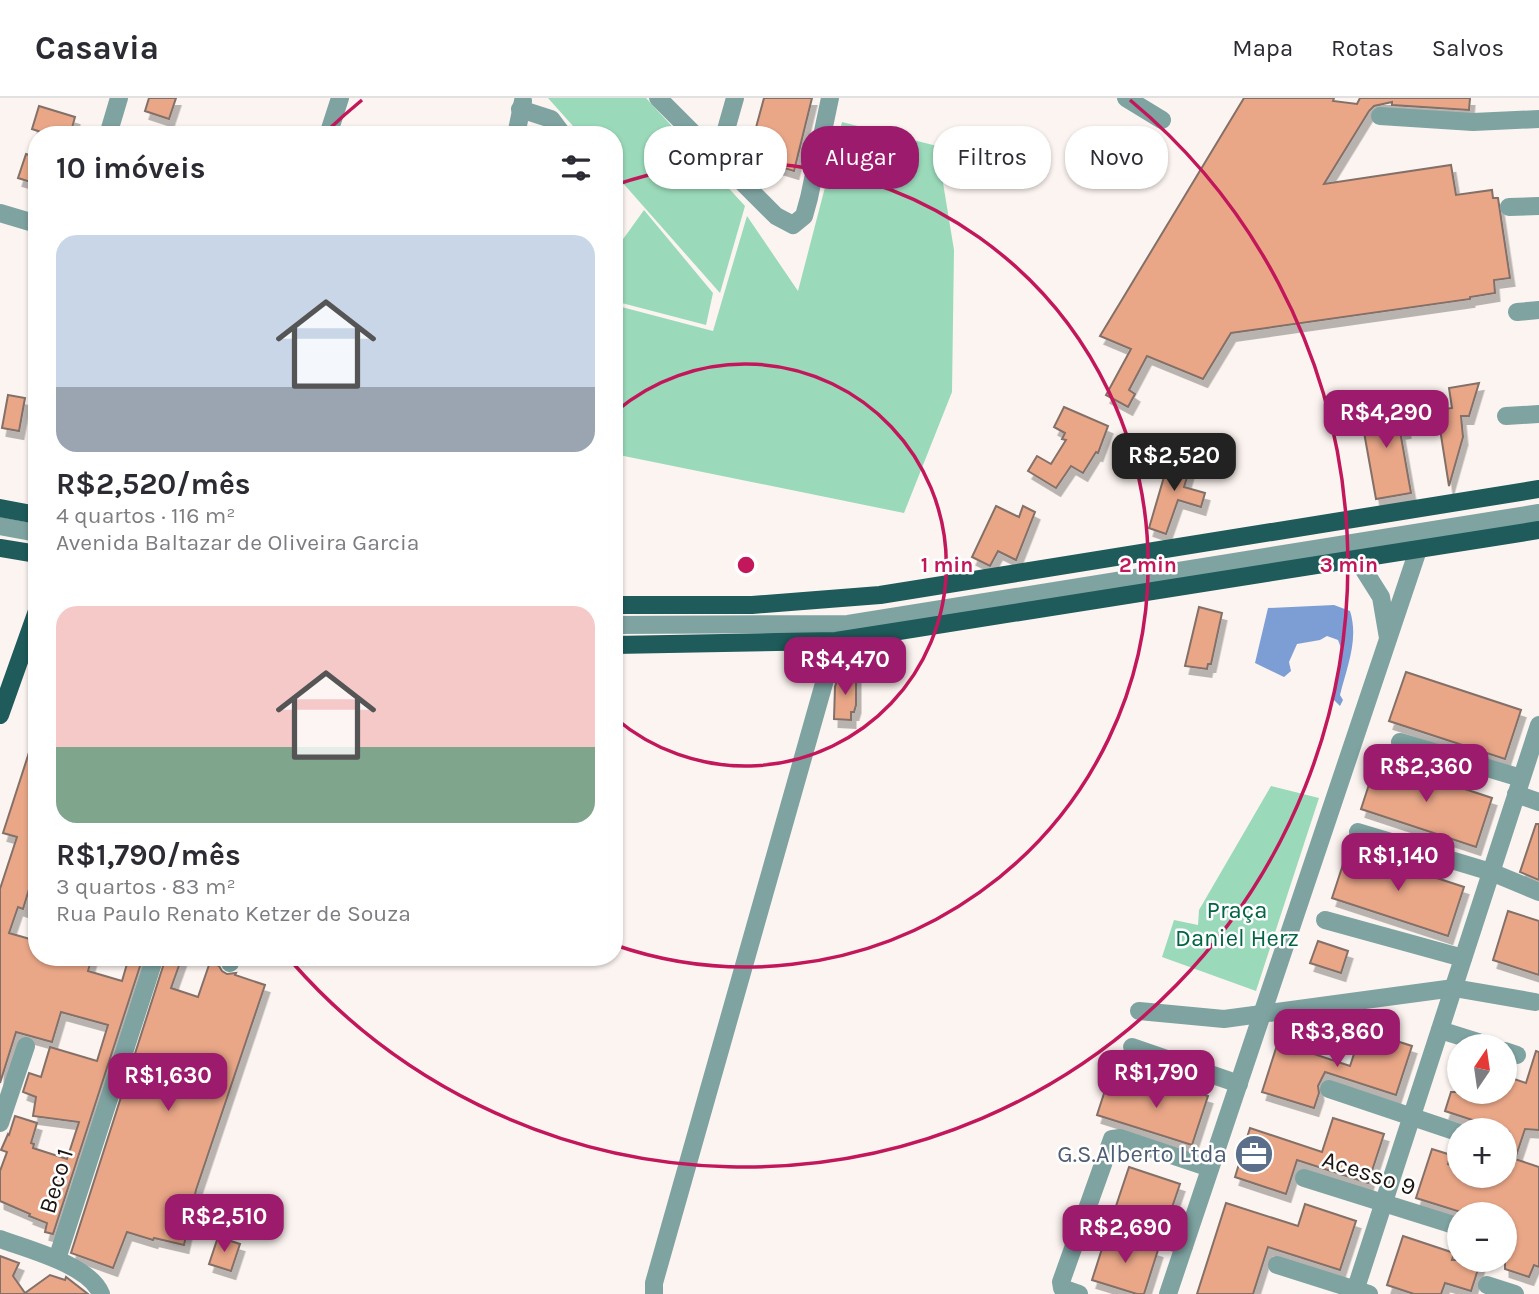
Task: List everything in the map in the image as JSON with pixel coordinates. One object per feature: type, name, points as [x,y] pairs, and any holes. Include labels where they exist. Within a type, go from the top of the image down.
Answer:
[{"type":"main road","points":[[623,606],[752,605],[880,596],[1539,489]]},
{"type":"main road","points":[[0,508],[28,513]]},
{"type":"main road","points":[[623,645],[836,641],[1315,566],[1356,551],[1418,550],[1539,530]]},
{"type":"main road","points":[[0,548],[28,553]]},
{"type":"main road","points":[[0,715],[28,636]]},
{"type":"street","points":[[111,126],[120,98]]},
{"type":"street","points":[[331,126],[340,98]]},
{"type":"street","points":[[658,98],[686,126]]},
{"type":"street","points":[[727,126],[734,98]]},
{"type":"street","points":[[749,189],[776,216],[793,225],[800,222],[809,198],[830,98]]},
{"type":"street","points":[[1126,98],[1162,120]]},
{"type":"street","points":[[518,126],[522,104],[551,119],[555,126]]},
{"type":"street","points":[[1380,116],[1472,122],[1539,119]]},
{"type":"street","points":[[1509,207],[1539,206]]},
{"type":"street","points":[[0,213],[28,221]]},
{"type":"street","points":[[1517,312],[1539,310]]},
{"type":"street","points":[[1506,416],[1539,414]]},
{"type":"street","points":[[623,625],[848,624],[1356,551],[1539,513]]},
{"type":"street","points":[[0,526],[28,531]]},
{"type":"street","points":[[1304,526],[1356,551],[1381,597],[1389,642]]},
{"type":"street","points":[[1168,1294],[1418,550]]},
{"type":"street","points":[[654,1294],[658,1270],[836,641]]},
{"type":"street","points":[[1277,1265],[1360,1293],[1384,1203],[1539,725]]},
{"type":"street","points":[[1399,742],[1519,786],[1539,802]]},
{"type":"street","points":[[1358,832],[1491,872],[1539,892]]},
{"type":"street","points":[[1325,920],[1463,958]]},
{"type":"street","name":"Beco 1","points":[[57,1259],[152,966]]},
{"type":"street","points":[[1139,1011],[1224,1019],[1454,988],[1535,1002]]},
{"type":"street","points":[[1440,1030],[1453,1034]]},
{"type":"street","points":[[0,1123],[26,1046]]},
{"type":"street","points":[[1132,1047],[1239,1084]]},
{"type":"street","points":[[1329,1089],[1447,1129]]},
{"type":"street","points":[[1079,1294],[1062,1288],[1061,1282],[1112,1139],[1120,1138],[1210,1168]]},
{"type":"street","name":"Acesso 9","points":[[1304,1178],[1447,1223]]},
{"type":"street","points":[[1084,1214],[1184,1246]]},
{"type":"street","points":[[0,1239],[57,1259],[97,1285],[101,1294]]},
{"type":"street","points":[[1487,1286],[1515,1294]]},
{"type":"green space","points":[[548,98],[646,98],[672,126],[644,126],[644,189],[729,189],[745,206],[720,293],[623,183],[623,126],[573,126]]},
{"type":"green space","points":[[842,122],[858,126],[841,126]]},
{"type":"green space","points":[[919,141],[933,145],[933,189],[944,189],[954,250],[952,392],[904,513],[623,456],[623,307],[713,331],[747,216],[798,291],[825,189],[919,189]]},
{"type":"green space","points":[[644,210],[713,293],[706,325],[623,303],[623,239]]},
{"type":"green space","name":"Praça Daniel Herz","points":[[1271,786],[1319,798],[1256,991],[1162,957],[1174,920],[1198,925],[1199,910]]},
{"type":"water","points":[[1334,605],[1350,611],[1353,632],[1340,706],[1333,699],[1341,648],[1338,640],[1327,636],[1297,644],[1289,662],[1291,671],[1284,677],[1255,663],[1268,608]]},
{"type":"building","points":[[149,98],[176,98],[169,119],[145,111]]},
{"type":"building","points":[[764,98],[812,98],[805,126],[801,126],[801,143],[794,171],[787,169],[787,126],[756,126]]},
{"type":"building","points":[[1244,98],[1334,98],[1333,101],[1357,104],[1360,98],[1470,98],[1469,110],[1392,105],[1392,102],[1374,106],[1324,184],[1451,165],[1456,195],[1492,190],[1493,198],[1498,198],[1510,278],[1494,280],[1495,293],[1470,299],[1231,333],[1203,379],[1147,356],[1129,390],[1135,394],[1128,407],[1106,395],[1131,349],[1100,336]]},
{"type":"building","points":[[39,106],[75,117],[72,126],[33,126]]},
{"type":"building","points":[[26,154],[28,155],[28,181],[18,178]]},
{"type":"building","points":[[1479,383],[1469,416],[1461,416],[1463,437],[1449,486],[1437,410],[1452,408],[1449,388]]},
{"type":"building","points":[[8,395],[25,398],[19,431],[2,428]]},
{"type":"building","points":[[1395,404],[1397,413],[1404,412],[1406,430],[1400,431],[1411,493],[1376,499],[1360,410]]},
{"type":"building","points":[[1064,407],[1108,426],[1098,453],[1096,452],[1083,473],[1071,466],[1056,488],[1028,471],[1037,456],[1051,464],[1066,440],[1062,439],[1065,433],[1054,427]]},
{"type":"building","points":[[1171,453],[1192,461],[1184,487],[1205,493],[1201,507],[1178,500],[1166,534],[1149,528]]},
{"type":"building","points":[[996,506],[1019,517],[1023,506],[1035,512],[1016,560],[998,551],[990,566],[972,557]]},
{"type":"building","points":[[1199,607],[1222,613],[1211,664],[1208,664],[1207,669],[1185,666]]},
{"type":"building","points":[[1406,672],[1521,710],[1505,759],[1389,721]]},
{"type":"building","points":[[856,675],[856,705],[854,712],[851,712],[851,720],[834,719],[838,676]]},
{"type":"building","points":[[28,756],[28,893],[23,909],[18,907],[9,933],[28,938],[28,966],[89,966],[88,971],[122,981],[126,966],[140,966],[53,1234],[45,1232],[47,1223],[0,1201],[0,1171],[7,1152],[1,1150],[15,1116],[37,1123],[31,1143],[34,1144],[33,1148],[67,1159],[79,1122],[33,1116],[36,1097],[23,1092],[29,1073],[41,1077],[50,1047],[97,1061],[108,1025],[61,1012],[52,1042],[16,1032],[0,1083],[0,889],[17,837],[3,833]]},
{"type":"building","points":[[1377,760],[1492,798],[1476,847],[1361,809]]},
{"type":"building","points":[[1536,824],[1539,824],[1539,880],[1520,872]]},
{"type":"building","points":[[1348,849],[1464,887],[1448,936],[1332,898]]},
{"type":"building","points":[[1508,911],[1539,921],[1539,975],[1493,960]]},
{"type":"building","points":[[1318,941],[1348,951],[1341,973],[1310,963]]},
{"type":"building","points":[[163,966],[179,966],[171,988],[198,997],[209,966],[219,966],[227,974],[236,973],[235,975],[265,985],[196,1190],[184,1245],[127,1232],[113,1268],[71,1253]]},
{"type":"building","points":[[1362,1030],[1412,1046],[1396,1095],[1325,1072],[1318,1086],[1319,1093],[1314,1108],[1262,1092],[1278,1042],[1350,1066]]},
{"type":"building","points":[[1536,1051],[1539,1052],[1539,1130],[1525,1129],[1517,1153],[1517,1118],[1466,1118],[1445,1111],[1447,1104],[1517,1104],[1517,1080],[1526,1083]]},
{"type":"building","points":[[1157,1080],[1208,1096],[1192,1145],[1097,1115],[1108,1081],[1152,1095]]},
{"type":"building","points":[[1333,1118],[1384,1134],[1368,1183],[1297,1160],[1286,1194],[1235,1177],[1250,1128],[1322,1152]]},
{"type":"building","points":[[1432,1149],[1447,1154],[1447,1188],[1517,1188],[1517,1160],[1539,1167],[1539,1267],[1534,1265],[1529,1277],[1514,1272],[1517,1272],[1517,1202],[1447,1202],[1447,1208],[1416,1198]]},
{"type":"building","points":[[1129,1167],[1180,1184],[1165,1228],[1114,1212]]},
{"type":"building","points":[[1226,1203],[1298,1226],[1305,1204],[1356,1221],[1340,1270],[1268,1247],[1253,1294],[1197,1294]]},
{"type":"building","points":[[1107,1233],[1158,1250],[1144,1294],[1092,1280]]},
{"type":"building","points":[[1403,1236],[1447,1251],[1447,1272],[1477,1272],[1471,1291],[1445,1283],[1441,1294],[1414,1294],[1387,1285]]},
{"type":"building","points":[[218,1237],[240,1244],[231,1271],[209,1264]]},
{"type":"building","points":[[0,1256],[19,1263],[13,1276],[25,1293],[50,1275],[65,1280],[66,1277],[88,1294],[0,1294]]},
{"type":"place","name":"G.S.Alberto Ltda","points":[[1254,1154]]}]
